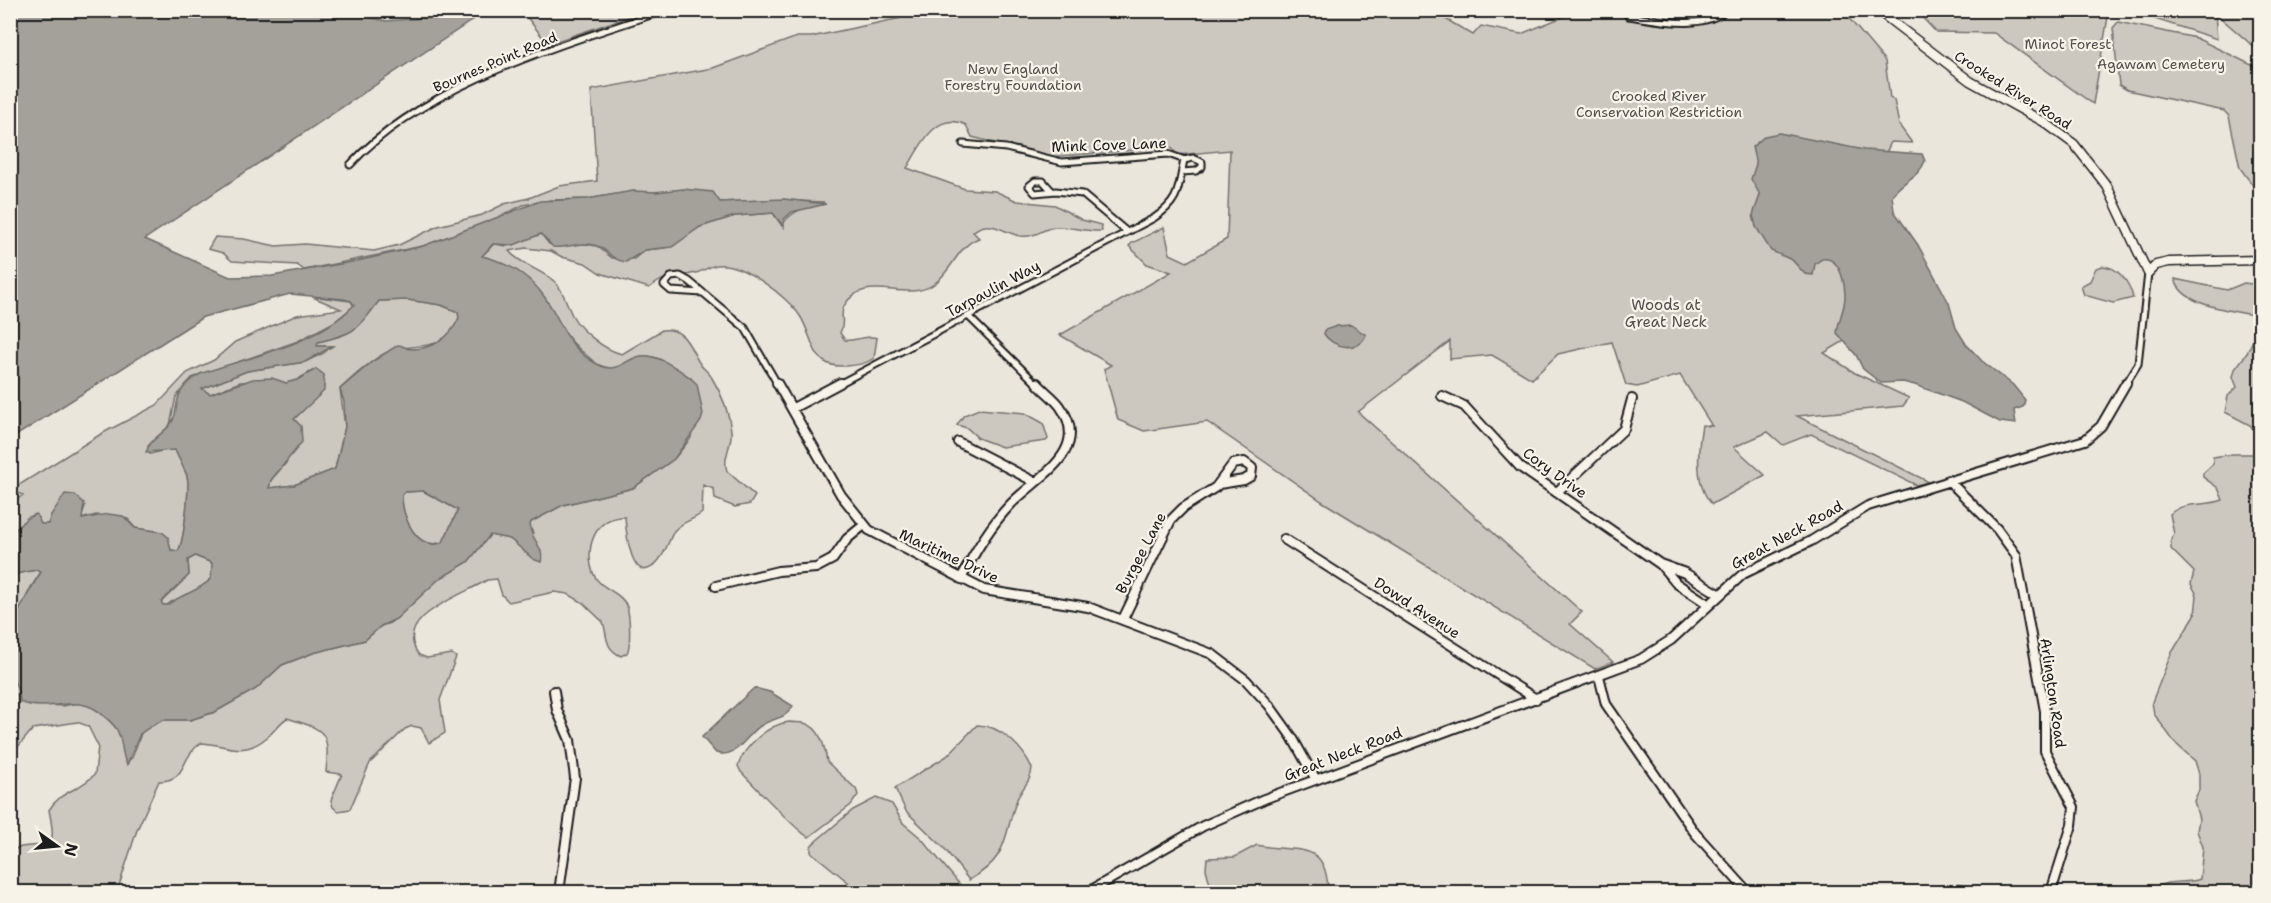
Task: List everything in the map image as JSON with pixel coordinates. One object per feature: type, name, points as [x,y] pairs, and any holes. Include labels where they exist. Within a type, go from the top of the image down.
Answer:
[{"type":"street","name":"Bournes Point Road","points":[[350,165],[364,148],[391,125],[443,96],[527,60],[666,10]]},
{"type":"street","points":[[1628,16],[1703,21],[1719,18],[1727,10]]},
{"type":"street","name":"Crooked River Road","points":[[1877,10],[1970,81],[2044,122],[2074,144],[2107,186],[2148,273]]},
{"type":"street","name":"Mink Cove Lane","points":[[963,144],[1006,148],[1062,162],[1168,154],[1177,154],[1185,160]]},
{"type":"street","points":[[1182,172],[1196,171],[1203,165],[1196,158],[1185,160]]},
{"type":"street","name":"Tarpaulin Way","points":[[793,408],[969,317],[1127,232],[1172,205],[1179,191],[1185,160]]},
{"type":"street","points":[[1052,191],[1050,185],[1044,180],[1035,181],[1029,186],[1031,191],[1039,194],[1056,191],[1084,195],[1127,232]]},
{"type":"street","points":[[2148,273],[2156,265],[2169,262],[2260,260]]},
{"type":"street","name":"Great Neck Road","points":[[1088,892],[1203,826],[1315,778],[1599,676],[1657,650],[1748,570],[1811,541],[1868,506],[1948,480],[2075,444],[2098,430],[2125,389],[2139,360],[2148,273]]},
{"type":"street","name":"Maritime Drive","points":[[703,293],[671,291],[664,285],[671,277],[680,276],[703,293],[745,328],[841,495],[864,525],[882,538],[993,593],[1065,601],[1123,619],[1199,648],[1234,670],[1274,711],[1315,778]]},
{"type":"street","points":[[961,579],[973,555],[1003,513],[1064,458],[1072,438],[1070,423],[1060,406],[969,317]]},
{"type":"street","name":"Cory Drive","points":[[1442,396],[1464,406],[1506,455],[1660,564],[1676,583],[1708,604]]},
{"type":"street","points":[[1557,492],[1624,429],[1632,399]]},
{"type":"street","points":[[958,442],[1035,482]]},
{"type":"street","name":"Burgee Lane","points":[[1123,619],[1171,520],[1183,508],[1219,484],[1233,464],[1244,462],[1252,468],[1251,476],[1246,480],[1219,484]]},
{"type":"street","name":"Arlington Road","points":[[1948,480],[1997,529],[2016,555],[2045,711],[2045,751],[2074,807],[2072,825],[2051,892]]},
{"type":"street","points":[[716,586],[778,571],[816,568],[833,559],[847,539],[864,525]]},
{"type":"street","name":"Dowd Avenue","points":[[1284,539],[1536,699]]},
{"type":"street","name":"Cory Drive","points":[[1660,564],[1685,573],[1719,594]]},
{"type":"street","points":[[1599,676],[1606,704],[1695,833],[1748,892]]},
{"type":"street","points":[[554,691],[556,710],[570,740],[575,778],[559,892]]},
{"type":"green space","points":[[1430,10],[1473,35],[1481,26],[1521,34],[1575,12],[1610,14],[1613,10],[1842,10],[1885,61],[1890,98],[1894,100],[1899,125],[1912,143],[1891,142],[1879,168],[1889,314],[1824,353],[1855,373],[1909,398],[1903,406],[1797,416],[1929,482],[1916,485],[1811,434],[1783,445],[1768,432],[1734,447],[1765,475],[1712,504],[1702,487],[1699,445],[1702,425],[1712,426],[1680,375],[1637,387],[1626,385],[1612,342],[1558,354],[1532,379],[1492,355],[1450,359],[1450,341],[1358,412],[1582,612],[1570,624],[1613,662],[1595,669],[1323,502],[1207,422],[1144,431],[1118,420],[1104,369],[1111,365],[1060,335],[1171,272],[1147,264],[1129,246],[1132,243],[1164,227],[1170,254],[1187,262],[1227,239],[1230,150],[1177,155],[1171,147],[1049,157],[972,137],[966,125],[946,122],[937,126],[923,141],[907,168],[965,189],[995,191],[1017,201],[1055,205],[1082,220],[1101,225],[1102,231],[1056,227],[1031,236],[1020,236],[996,227],[984,226],[973,232],[979,238],[960,252],[934,284],[911,291],[874,289],[853,296],[844,306],[840,333],[845,340],[877,338],[874,358],[863,363],[844,366],[825,362],[814,350],[800,316],[785,299],[751,274],[727,265],[717,265],[696,273],[667,278],[649,288],[600,273],[585,263],[562,257],[551,251],[526,248],[509,251],[513,256],[555,282],[581,327],[593,339],[615,352],[622,354],[662,330],[670,330],[682,335],[701,366],[711,376],[726,410],[731,435],[726,461],[727,471],[755,496],[750,504],[735,507],[715,499],[714,489],[703,485],[702,513],[677,528],[662,556],[650,568],[642,569],[632,556],[625,517],[615,518],[599,528],[591,545],[591,565],[597,580],[621,598],[627,607],[630,631],[627,653],[621,656],[609,646],[603,622],[582,602],[568,594],[554,592],[509,602],[502,595],[497,579],[487,580],[434,609],[414,629],[413,641],[419,655],[427,658],[452,654],[456,657],[440,700],[445,733],[429,743],[421,728],[412,726],[405,729],[370,763],[350,809],[338,811],[333,807],[331,800],[342,774],[326,772],[327,748],[322,734],[317,729],[287,718],[266,738],[249,747],[241,749],[201,743],[189,755],[175,777],[159,781],[137,830],[117,892],[11,892],[11,850],[46,845],[50,842],[52,826],[49,810],[59,798],[95,774],[98,746],[88,726],[77,722],[33,729],[11,755],[10,669],[20,692],[30,704],[63,706],[83,702],[99,709],[117,729],[123,742],[125,762],[132,758],[142,731],[163,720],[190,720],[215,712],[256,689],[282,665],[313,653],[365,640],[381,626],[390,623],[439,579],[468,562],[490,535],[510,539],[518,545],[533,533],[529,525],[531,522],[563,505],[633,488],[674,459],[691,438],[691,378],[662,360],[650,356],[638,357],[613,368],[598,365],[571,341],[531,285],[503,263],[482,256],[494,244],[506,246],[541,234],[549,244],[561,247],[578,243],[597,246],[612,258],[634,259],[645,250],[665,248],[700,227],[735,216],[773,213],[782,226],[794,213],[824,202],[769,200],[720,202],[672,191],[550,200],[523,205],[483,225],[423,246],[304,270],[297,265],[232,261],[223,253],[208,249],[215,237],[244,239],[276,246],[305,244],[374,251],[399,245],[438,226],[482,215],[504,204],[529,198],[559,186],[597,181],[591,90],[713,68],[797,37],[811,37],[901,18],[905,11]]},
{"type":"green space","points":[[522,11],[645,11],[548,44]]},
{"type":"green space","name":"Minot Forest","points":[[1916,11],[2109,11],[2093,104],[1994,33],[1936,32]]},
{"type":"green space","points":[[2130,11],[2260,11],[2260,52],[2215,13],[2217,39]]},
{"type":"green space","name":"Agawam Cemetery","points":[[2118,22],[2196,38],[2260,69],[2260,195],[2240,168],[2229,116],[2224,111],[2127,90],[2119,85],[2113,28]]},
{"type":"green space","points":[[2102,266],[2113,269],[2122,276],[2133,298],[2113,303],[2084,295],[2081,286],[2090,281],[2096,268]]},
{"type":"green space","points":[[2175,279],[2227,290],[2244,283],[2260,285],[2260,317],[2199,302],[2180,289]]},
{"type":"green space","points":[[315,298],[351,301],[354,306],[334,322],[298,341],[192,378],[176,397],[170,425],[148,446],[150,454],[175,450],[187,476],[186,514],[178,551],[171,550],[156,531],[135,528],[128,519],[96,515],[81,519],[85,506],[51,515],[48,524],[41,524],[38,518],[11,534],[11,504],[23,495],[15,492],[19,485],[101,434],[157,405],[187,373],[214,360],[235,342],[297,315],[341,309]]},
{"type":"green space","points":[[408,300],[441,305],[458,312],[459,318],[445,338],[437,343],[388,352],[363,368],[340,389],[345,427],[335,469],[294,485],[269,488],[271,480],[287,462],[294,419],[304,409],[324,375],[316,369],[297,380],[286,383],[276,380],[240,382],[210,394],[201,389],[247,371],[305,362],[324,353],[331,346],[316,346],[318,342],[340,336],[354,329],[379,301]]},
{"type":"green space","points":[[2260,325],[2260,437],[2250,425],[2225,412],[2228,396],[2237,387],[2233,377],[2235,369],[2247,353]]},
{"type":"green space","points":[[979,409],[1025,413],[1043,423],[1048,439],[1002,447],[978,438],[967,428],[957,425],[964,415]]},
{"type":"green space","points":[[2260,454],[2260,830],[2256,838],[2255,853],[2260,892],[2159,892],[2155,888],[2166,883],[2200,879],[2203,847],[2197,831],[2199,819],[2194,801],[2199,790],[2199,774],[2195,761],[2175,743],[2154,714],[2152,702],[2171,654],[2195,615],[2197,595],[2191,584],[2194,572],[2171,549],[2174,534],[2170,514],[2189,505],[2223,500],[2218,488],[2203,477],[2203,473],[2213,464],[2213,457]]},
{"type":"green space","points":[[423,491],[458,510],[443,542],[433,544],[425,542],[418,537],[407,522],[402,495],[405,492]]},
{"type":"green space","points":[[195,556],[212,563],[211,579],[195,590],[163,605],[161,602],[189,575],[188,560]]},
{"type":"green space","points":[[36,570],[41,572],[31,587],[11,631],[11,575]]},
{"type":"green space","points":[[789,722],[810,725],[818,733],[827,762],[856,789],[858,795],[851,805],[809,837],[796,828],[776,808],[741,772],[738,766],[741,758],[758,737],[773,727]]},
{"type":"green space","points":[[977,725],[1003,733],[1023,753],[1032,768],[1030,778],[1016,802],[1003,846],[998,855],[982,872],[969,880],[944,848],[906,811],[895,788],[947,756]]},
{"type":"green space","points":[[876,798],[892,804],[903,823],[921,838],[961,886],[956,891],[856,892],[848,882],[811,852],[811,846],[816,841],[853,810]]},
{"type":"green space","points":[[1257,845],[1296,849],[1315,855],[1322,863],[1328,892],[1212,892],[1206,869],[1207,858],[1235,857]]},
{"type":"shaded area","points":[[335,10],[386,21],[437,17],[429,11],[486,11],[145,239],[230,277],[272,276],[357,261],[423,246],[540,201],[587,199],[633,191],[656,192],[683,189],[713,192],[720,202],[784,199],[826,204],[792,212],[784,219],[784,227],[773,213],[735,216],[700,227],[672,247],[645,250],[626,262],[616,259],[591,244],[553,247],[541,234],[514,245],[493,244],[482,256],[508,265],[531,281],[550,305],[579,351],[606,368],[617,367],[642,356],[656,358],[671,365],[697,384],[703,414],[701,421],[674,459],[633,488],[563,505],[531,522],[531,532],[541,551],[541,562],[533,559],[510,539],[490,535],[468,562],[439,579],[396,619],[381,626],[365,640],[313,653],[282,665],[256,689],[215,712],[190,720],[163,720],[153,725],[140,734],[127,765],[116,728],[94,708],[74,704],[43,706],[20,702],[10,667],[10,641],[16,617],[41,572],[36,570],[11,575],[11,534],[27,518],[36,514],[41,524],[48,524],[51,515],[65,494],[75,495],[84,503],[82,519],[108,514],[123,516],[135,528],[162,532],[168,537],[171,550],[178,551],[186,514],[187,476],[175,450],[146,452],[150,444],[173,420],[177,401],[183,388],[200,374],[282,348],[321,331],[354,305],[351,301],[343,299],[290,294],[203,317],[11,439],[11,11]],"holes":[[[408,300],[441,305],[458,312],[459,318],[451,331],[440,341],[427,347],[409,349],[398,345],[373,361],[340,389],[344,402],[345,427],[335,469],[294,485],[269,488],[271,480],[302,442],[301,426],[294,419],[324,391],[324,375],[316,369],[297,380],[286,383],[272,378],[253,379],[210,394],[202,389],[247,371],[305,362],[333,346],[317,346],[318,342],[340,336],[354,329],[379,301]],[[423,491],[458,510],[443,542],[434,544],[418,538],[404,513],[402,495],[405,492]],[[195,556],[212,563],[211,579],[195,590],[163,605],[161,602],[189,575],[188,560]]]},
{"type":"shaded area","points":[[1779,133],[1864,150],[1922,154],[1925,161],[1919,172],[1892,196],[1894,211],[1918,245],[1949,303],[1956,328],[1966,344],[1982,361],[2013,385],[2025,400],[2023,407],[2014,410],[2016,424],[2000,422],[1962,402],[1915,385],[1903,382],[1881,383],[1863,369],[1856,355],[1837,333],[1845,299],[1844,283],[1839,268],[1829,260],[1822,259],[1815,264],[1813,275],[1805,274],[1792,260],[1771,251],[1756,227],[1753,215],[1760,195],[1751,179],[1756,164],[1752,147],[1765,136]]},
{"type":"shaded area","points":[[1351,325],[1366,335],[1362,341],[1352,346],[1345,347],[1333,343],[1324,334],[1325,330],[1337,326]]},
{"type":"shaded area","points":[[754,688],[770,692],[793,706],[783,716],[766,722],[730,753],[716,753],[702,737]]},
{"type":"park label","name":"New England Forestry Foundation","points":[[1013,78]]},
{"type":"park label","name":"Crooked River Conservation Restriction","points":[[1659,104]]},
{"type":"park label","name":"Woods at Great Neck","points":[[1666,314]]}]
